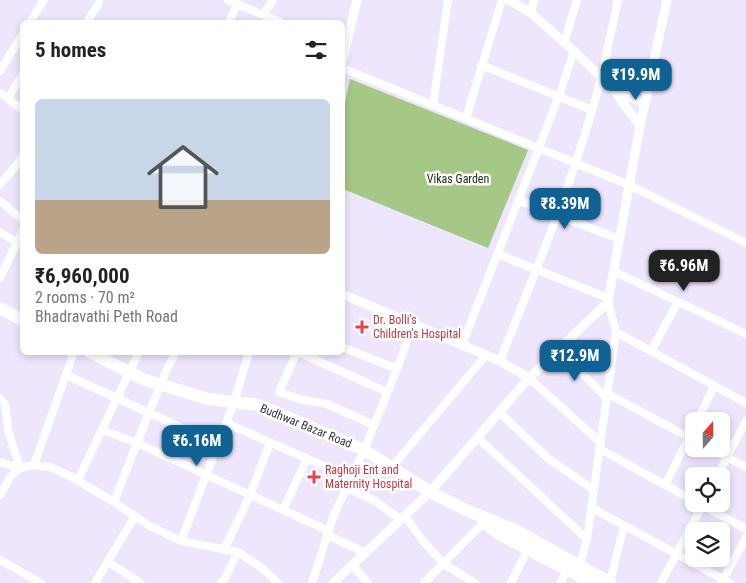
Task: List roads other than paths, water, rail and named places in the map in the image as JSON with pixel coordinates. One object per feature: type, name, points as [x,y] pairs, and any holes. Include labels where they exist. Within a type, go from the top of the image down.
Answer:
[{"type":"highway","points":[[0,308],[20,319]]},
{"type":"highway","name":"Budhwar Bazar Road","points":[[95,355],[143,379],[208,399],[259,405],[364,450],[430,492],[466,510]]},
{"type":"highway","points":[[466,510],[499,534],[528,549],[611,583]]},
{"type":"highway","points":[[466,510],[515,530],[574,568],[592,583]]},
{"type":"street","points":[[31,20],[44,0]]},
{"type":"street","points":[[228,0],[275,20]]},
{"type":"street","points":[[263,15],[272,0]]},
{"type":"street","points":[[345,46],[357,0]]},
{"type":"street","points":[[433,105],[448,0]]},
{"type":"street","points":[[466,118],[502,0]]},
{"type":"street","points":[[509,0],[531,13],[574,51],[613,89],[640,126]]},
{"type":"street","points":[[531,13],[534,0]]},
{"type":"street","points":[[564,43],[577,0]]},
{"type":"street","points":[[500,361],[558,215],[576,163],[601,77],[618,0]]},
{"type":"street","points":[[560,583],[574,568],[587,539],[616,332],[608,300],[665,0]]},
{"type":"street","points":[[88,20],[99,3]]},
{"type":"street","points":[[230,20],[238,4]]},
{"type":"street","points":[[0,71],[20,37]]},
{"type":"street","points":[[462,344],[559,96],[574,51]]},
{"type":"street","points":[[481,65],[592,110]]},
{"type":"street","points":[[345,69],[629,184],[746,243]]},
{"type":"street","points":[[8,98],[20,78]]},
{"type":"street","points":[[613,89],[645,104]]},
{"type":"street","points":[[0,93],[20,107]]},
{"type":"street","points":[[0,184],[20,159]]},
{"type":"street","points":[[518,200],[619,239]]},
{"type":"street","points":[[0,201],[20,217]]},
{"type":"street","points":[[0,232],[17,243]]},
{"type":"street","points":[[0,278],[20,236]]},
{"type":"street","points":[[497,254],[608,300]]},
{"type":"street","points":[[613,271],[746,334]]},
{"type":"street","points":[[345,295],[500,361],[529,378],[600,446],[685,496]]},
{"type":"street","points":[[333,583],[430,492],[529,378],[608,300]]},
{"type":"street","points":[[651,351],[678,302]]},
{"type":"street","points":[[312,583],[333,517],[364,450],[413,324]]},
{"type":"street","points":[[616,332],[746,404]]},
{"type":"street","points":[[345,348],[397,369]]},
{"type":"street","points":[[558,350],[607,396],[685,435]]},
{"type":"street","points":[[34,465],[73,355]]},
{"type":"street","points":[[78,480],[137,355]]},
{"type":"street","points":[[114,502],[166,371],[174,355]]},
{"type":"street","points":[[181,541],[234,402],[248,355]]},
{"type":"street","points":[[297,355],[279,392],[299,400],[327,404],[374,424]]},
{"type":"street","points":[[305,355],[388,392]]},
{"type":"street","points":[[392,467],[486,355]]},
{"type":"street","points":[[66,375],[217,446]]},
{"type":"street","points":[[701,412],[714,386]]},
{"type":"street","points":[[0,399],[5,404],[8,430],[20,468]]},
{"type":"street","points":[[500,413],[550,460],[594,490]]},
{"type":"street","points":[[730,451],[746,421]]},
{"type":"street","points":[[226,423],[351,478]]},
{"type":"street","points":[[102,430],[137,443],[283,510],[366,553]]},
{"type":"street","points":[[478,438],[587,539]]},
{"type":"street","points":[[224,550],[250,495],[270,443]]},
{"type":"street","points":[[665,485],[685,449]]},
{"type":"street","points":[[729,458],[746,467]]},
{"type":"street","points":[[283,510],[307,459]]},
{"type":"street","points":[[0,462],[20,468]]},
{"type":"street","points":[[0,495],[10,476],[20,468],[34,465],[50,466],[78,480],[148,525],[181,541],[238,552],[262,568],[278,583]]},
{"type":"street","points":[[347,488],[375,501],[403,518],[444,564],[475,583]]},
{"type":"street","points":[[592,508],[724,582],[746,538]]},
{"type":"street","points":[[661,583],[697,512]]},
{"type":"street","points":[[715,512],[746,529]]},
{"type":"street","points":[[95,583],[135,516]]},
{"type":"street","points":[[424,583],[484,522]]},
{"type":"street","points":[[611,583],[624,526]]},
{"type":"street","points":[[511,583],[528,549]]},
{"type":"street","points":[[221,583],[238,552]]},
{"type":"street","points":[[0,560],[41,583]]},
{"type":"street","points":[[108,562],[142,583]]},
{"type":"street","points":[[352,565],[368,583]]},
{"type":"place","name":"Dr. Bolli's Children's Hospital","points":[[362,327]]},
{"type":"place","name":"Raghoji Ent and Maternity Hospital","points":[[314,477]]},
{"type":"park label","name":"Vikas Garden","points":[[458,179]]}]
